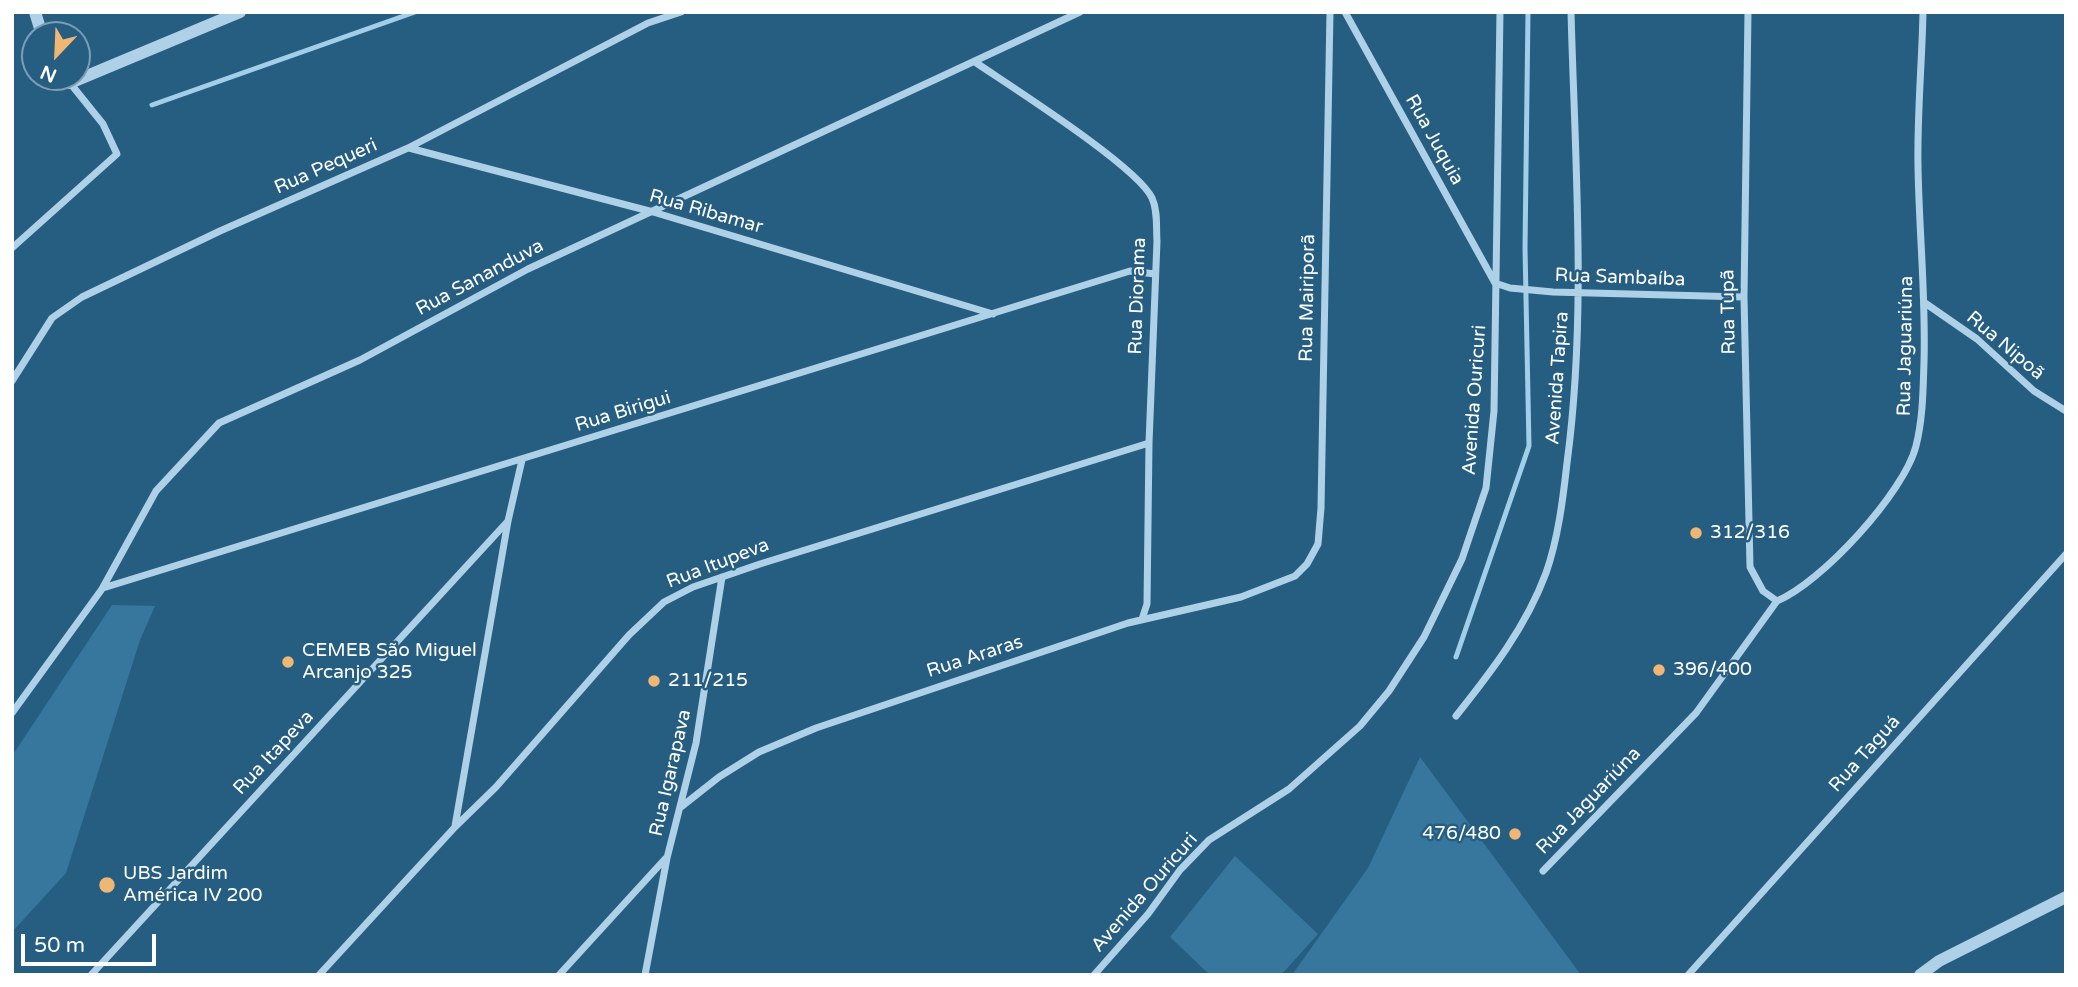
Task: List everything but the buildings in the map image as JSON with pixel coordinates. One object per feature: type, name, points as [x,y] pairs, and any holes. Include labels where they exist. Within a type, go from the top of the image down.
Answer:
[{"type":"street","points":[[91,71],[240,12]]},
{"type":"street","name":"Rua Pequeri","points":[[12,381],[52,318],[82,297],[220,231],[408,148],[648,23],[681,12]]},
{"type":"street","name":"Rua Sananduva","points":[[12,713],[102,589],[156,491],[219,423],[360,360],[528,269],[1080,12]]},
{"type":"street","name":"Rua Mairiporã","points":[[1296,576],[1307,564],[1318,544],[1321,508],[1330,12]]},
{"type":"street","name":"Rua Juquia","points":[[1345,12],[1495,283]]},
{"type":"street","name":"Avenida Ouricuri","points":[[1094,975],[1148,914],[1180,870],[1209,841],[1289,789],[1360,726],[1389,691],[1424,637],[1462,559],[1486,488],[1494,411],[1500,12]]},
{"type":"street","name":"Avenida Tapira","points":[[1456,716],[1518,634],[1546,572],[1564,491],[1575,408],[1578,293],[1571,12]]},
{"type":"street","name":"Rua Tupã","points":[[1748,12],[1744,297],[1750,567],[1762,591],[1777,601]]},
{"type":"street","name":"Rua Jaguariúna","points":[[1543,871],[1696,713],[1777,601],[1797,593],[1816,577],[1877,512],[1911,458],[1922,415],[1926,303],[1918,164],[1923,12]]},
{"type":"street","name":"Rua Diorama","points":[[975,62],[1095,146],[1152,197],[1156,212],[1147,604],[1142,619]]},
{"type":"street","points":[[12,248],[117,153],[103,124],[76,91]]},
{"type":"street","name":"Rua Ribamar","points":[[408,148],[653,212],[993,314]]},
{"type":"street","name":"Rua Birigui","points":[[102,589],[1130,271],[1154,274]]},
{"type":"street","name":"Rua Sambaíba","points":[[1495,283],[1510,288],[1553,292],[1744,297]]},
{"type":"street","name":"Rua Nipoã","points":[[1926,303],[1977,339],[2034,391],[2066,411]]},
{"type":"street","name":"Rua Itupeva","points":[[319,975],[455,827],[496,787],[629,635],[664,602],[692,587],[722,576],[1149,443]]},
{"type":"street","points":[[455,827],[508,521],[522,460]]},
{"type":"street","name":"Rua Itapeva","points":[[91,975],[508,521]]},
{"type":"street","name":"Rua Taguá","points":[[1688,975],[2066,554]]},
{"type":"street","name":"Rua Igarapava","points":[[645,975],[667,858],[696,743],[722,576]]},
{"type":"street","name":"Rua Araras","points":[[681,807],[719,777],[759,752],[816,728],[1142,619],[1241,597],[1296,576]]},
{"type":"street","points":[[559,975],[667,858]]},
{"type":"street","points":[[1920,975],[1939,961],[2066,897]]},
{"type":"shaded area","points":[[112,605],[155,606],[140,640],[66,873],[12,932],[12,756]]},
{"type":"shaded area","points":[[1420,757],[1581,975],[1292,975],[1368,868]]},
{"type":"shaded area","points":[[1235,856],[1318,934],[1281,975],[1210,975],[1170,937]]},
{"type":"waterway","points":[[152,105],[415,12]]},
{"type":"waterway","points":[[1456,657],[1529,446],[1525,248],[1528,12]]},
{"type":"place","name":"312/316","points":[[1696,533]]},
{"type":"place","name":"CEMEB São Miguel Arcanjo 325","points":[[288,662]]},
{"type":"place","name":"396/400","points":[[1659,670]]},
{"type":"place","name":"211/215","points":[[654,681]]},
{"type":"place","name":"476/480","points":[[1515,834]]},
{"type":"place","name":"UBS Jardim América IV 200","points":[[107,885]]}]
